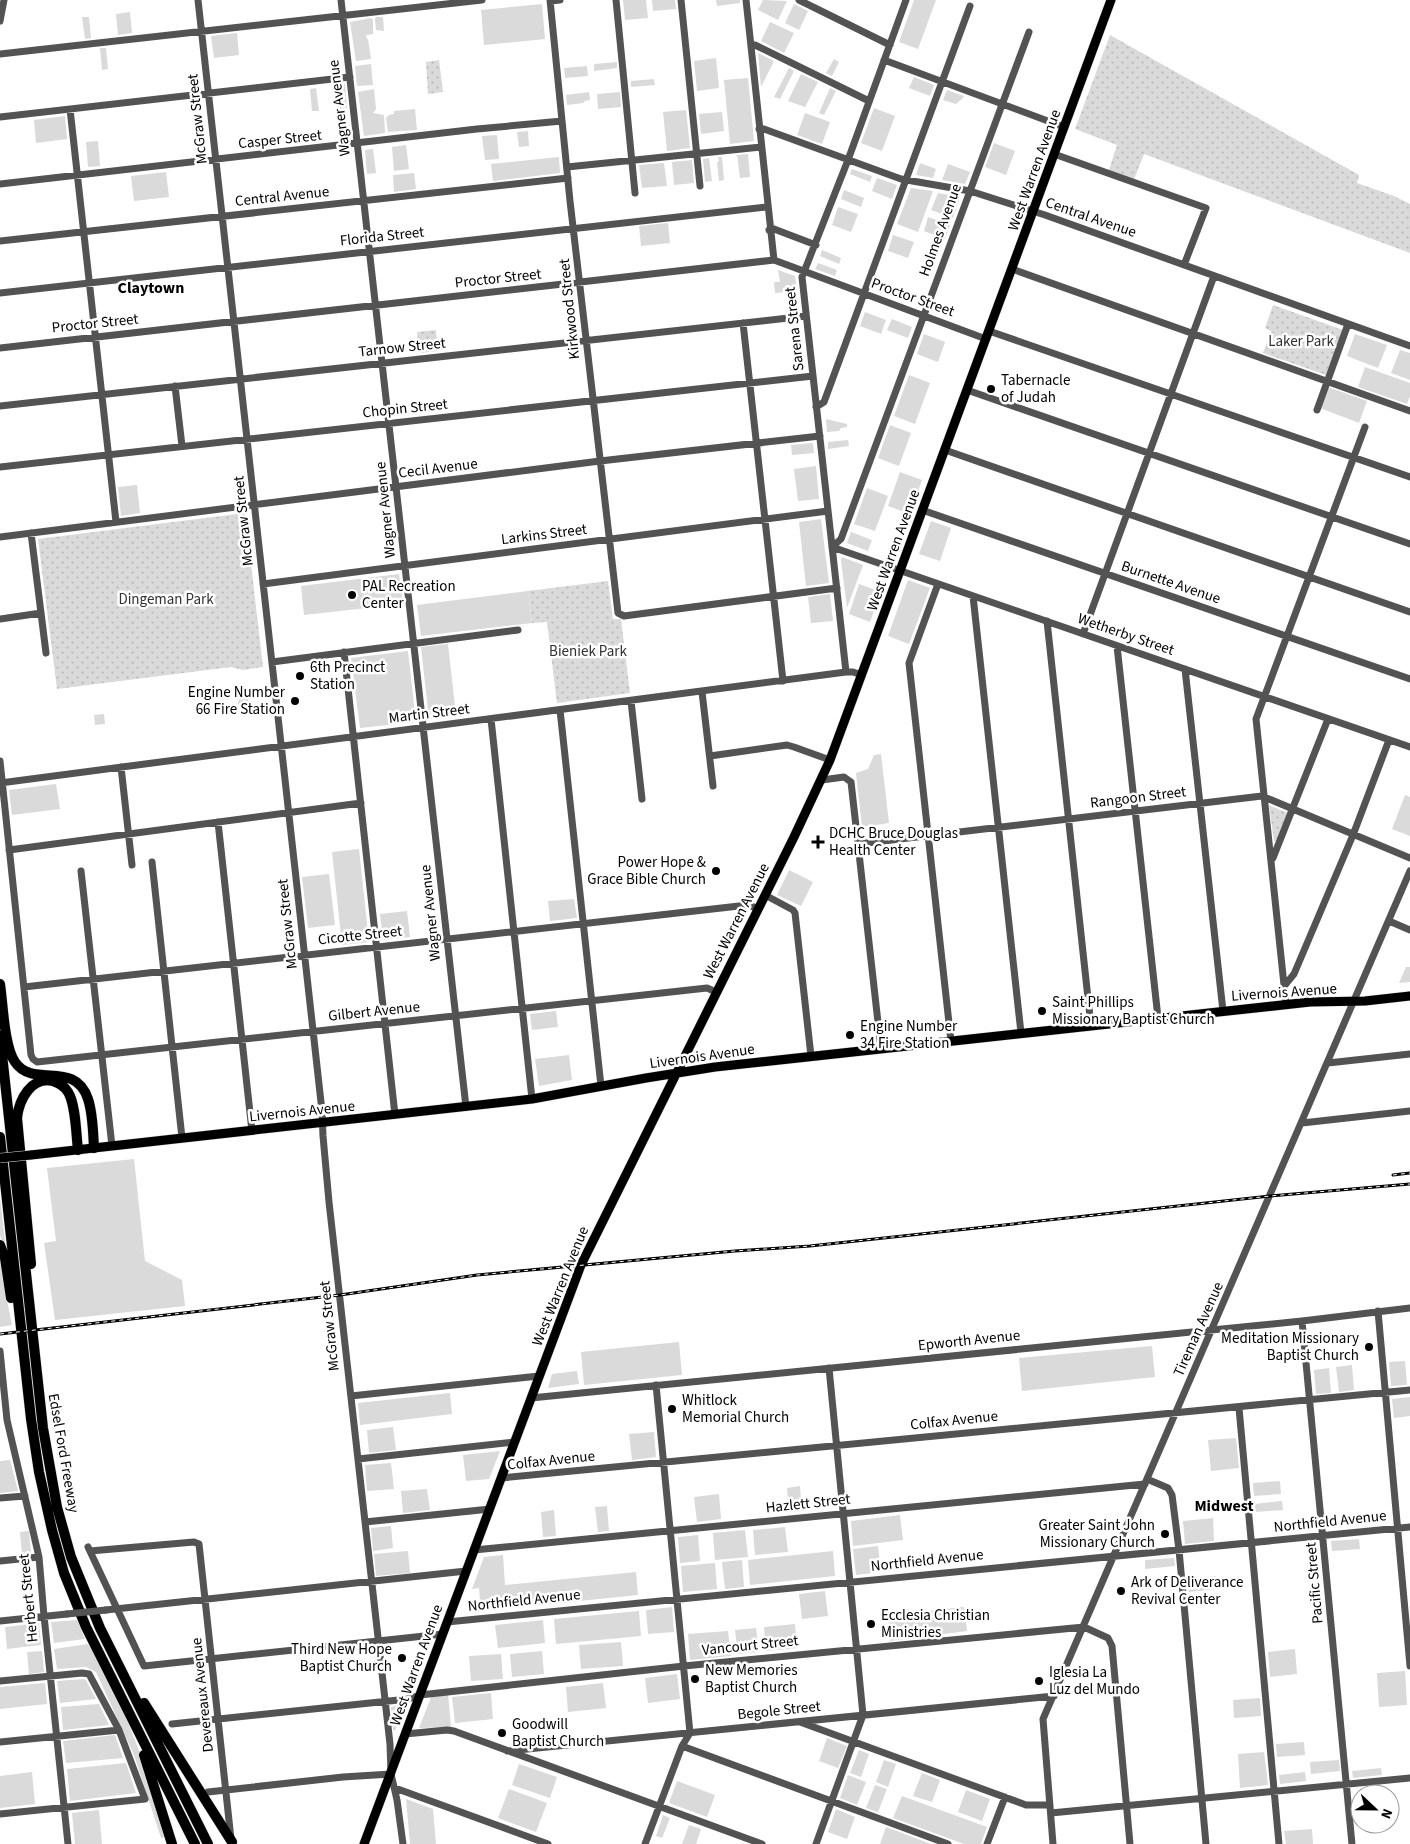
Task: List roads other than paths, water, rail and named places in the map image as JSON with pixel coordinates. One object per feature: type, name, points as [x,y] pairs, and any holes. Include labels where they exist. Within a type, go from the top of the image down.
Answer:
[{"type":"highway","points":[[0,984],[9,1046],[15,1062],[22,1069],[32,1074],[62,1075],[73,1080],[81,1087],[89,1105],[94,1148]]},
{"type":"highway","name":"Edsel Ford Freeway","points":[[0,1036],[46,1450],[53,1490],[67,1544],[100,1628],[208,1844]]},
{"type":"highway","points":[[34,1343],[35,1314],[17,1118],[23,1097],[32,1085],[43,1081],[50,1081],[58,1083],[67,1090],[72,1103],[78,1150]]},
{"type":"highway","name":"Edsel Ford Freeway","points":[[0,1137],[38,1472],[52,1530],[64,1573],[86,1627],[195,1844]]},
{"type":"highway","points":[[0,1246],[4,1258],[19,1345],[24,1361]]},
{"type":"highway","points":[[126,1680],[137,1693],[232,1843]]},
{"type":"highway","points":[[138,1729],[172,1844]]},
{"type":"main road","name":"West Warren Avenue","points":[[364,1844],[581,1266],[822,780],[1111,0]]},
{"type":"main road","name":"Livernois Avenue","points":[[0,1158],[532,1099],[676,1073],[811,1056],[1313,1001],[1355,1001],[1410,996]]},
{"type":"street","points":[[0,21],[4,0]]},
{"type":"street","name":"McGraw Street","points":[[198,0],[305,954],[364,1522],[390,1744],[391,1774],[395,1788],[402,1844]]},
{"type":"street","name":"Wagner Avenue","points":[[341,0],[466,1107]]},
{"type":"street","points":[[0,54],[482,0]]},
{"type":"street","points":[[551,0],[560,0]]},
{"type":"street","name":"Kirkwood Street","points":[[551,0],[568,178],[617,611],[624,616],[774,596]]},
{"type":"street","points":[[616,0],[635,193]]},
{"type":"street","points":[[681,0],[700,186]]},
{"type":"street","points":[[746,0],[769,230],[774,260]]},
{"type":"street","points":[[799,0],[890,44]]},
{"type":"street","name":"Sarena Street","points":[[846,672],[802,277],[848,160],[906,0]]},
{"type":"street","points":[[816,407],[824,402],[970,6]]},
{"type":"street","name":"Holmes Avenue","points":[[832,547],[841,540],[1028,32]]},
{"type":"street","points":[[751,45],[755,45],[869,101]]},
{"type":"street","points":[[884,60],[1064,127]]},
{"type":"street","points":[[0,117],[350,77]]},
{"type":"street","points":[[70,109],[116,522]]},
{"type":"street","name":"Casper Street","points":[[0,184],[562,121]]},
{"type":"street","name":"Central Avenue","points":[[759,129],[764,129],[906,180],[970,191],[1410,346]]},
{"type":"street","points":[[567,167],[761,147]]},
{"type":"street","points":[[1054,154],[1206,208],[1184,265]]},
{"type":"street","name":"Central Avenue","points":[[0,242],[568,178]]},
{"type":"street","name":"Florida Street","points":[[0,293],[767,207]]},
{"type":"street","points":[[769,230],[774,229],[816,244]]},
{"type":"street","name":"Proctor Street","points":[[0,348],[774,260],[924,316],[1172,394],[1410,477]]},
{"type":"street","points":[[1012,269],[1410,411]]},
{"type":"street","points":[[1083,634],[1214,276]]},
{"type":"street","name":"Tarnow Street","points":[[0,406],[806,316]]},
{"type":"street","points":[[743,323],[782,681]]},
{"type":"street","points":[[1317,410],[1348,324]]},
{"type":"street","name":"Chopin Street","points":[[0,467],[813,376]]},
{"type":"street","points":[[176,386],[182,446]]},
{"type":"street","points":[[967,390],[1410,544]]},
{"type":"street","points":[[1286,1004],[1256,719],[1365,427]]},
{"type":"street","name":"Cecil Avenue","points":[[0,537],[600,461],[820,436]]},
{"type":"street","points":[[945,450],[1410,612]]},
{"type":"street","name":"Burnette Avenue","points":[[922,510],[1410,679]]},
{"type":"street","name":"Larkins Street","points":[[263,584],[828,511]]},
{"type":"street","points":[[31,533],[46,654]]},
{"type":"street","name":"Wetherby Street","points":[[832,547],[1410,747]]},
{"type":"street","points":[[938,584],[909,663],[951,1041]]},
{"type":"street","points":[[774,596],[837,588]]},
{"type":"street","points":[[973,596],[1021,1033]]},
{"type":"street","points":[[0,619],[41,613]]},
{"type":"street","points":[[1047,621],[1091,1026]]},
{"type":"street","points":[[272,662],[518,630]]},
{"type":"street","points":[[1117,646],[1158,1018]]},
{"type":"street","points":[[344,652],[395,1115]]},
{"type":"street","points":[[1185,669],[1223,1011]]},
{"type":"street","name":"Martin Street","points":[[1,783],[846,672],[862,675]]},
{"type":"street","points":[[702,692],[713,786]]},
{"type":"street","points":[[631,701],[642,799]]},
{"type":"street","points":[[560,710],[601,1086]]},
{"type":"street","points":[[491,719],[532,1099]]},
{"type":"street","points":[[1272,861],[1328,719]]},
{"type":"street","points":[[1285,985],[1294,974],[1353,835],[1389,740]]},
{"type":"street","points":[[710,756],[790,746],[830,760]]},
{"type":"street","points":[[0,761],[24,987]]},
{"type":"street","points":[[121,767],[132,865]]},
{"type":"street","points":[[822,780],[844,777],[851,782],[881,1049]]},
{"type":"street","points":[[1265,796],[1293,810],[1410,858]]},
{"type":"street","name":"Rangoon Street","points":[[858,844],[1265,796]]},
{"type":"street","points":[[9,850],[361,803]]},
{"type":"street","points":[[218,822],[252,1131]]},
{"type":"street","points":[[152,862],[182,1138]]},
{"type":"street","name":"Tireman Avenue","points":[[1053,1844],[1043,1722],[1410,871]]},
{"type":"street","points":[[81,872],[112,1146]]},
{"type":"street","points":[[765,895],[793,910],[795,913],[811,1056]]},
{"type":"street","name":"Cicotte Street","points":[[24,987],[514,930],[749,905],[758,909]]},
{"type":"street","points":[[1389,922],[1410,930]]},
{"type":"street","name":"Gilbert Avenue","points":[[24,987],[31,1055],[34,1061],[40,1062],[707,988],[716,992]]},
{"type":"street","points":[[1328,1063],[1410,1054]]},
{"type":"street","points":[[1302,1123],[1410,1111]]},
{"type":"street","name":"Epworth Avenue","points":[[531,1398],[1302,1321],[1410,1308]]},
{"type":"street","points":[[1378,1311],[1410,1666]]},
{"type":"street","name":"Pacific Street","points":[[1302,1321],[1324,1535],[1352,1844]]},
{"type":"street","name":"Herbert Street","points":[[0,1351],[4,1421],[25,1496],[39,1557],[68,1844]]},
{"type":"street","points":[[816,1844],[863,1715],[829,1368]]},
{"type":"street","points":[[351,1396],[539,1376]]},
{"type":"street","points":[[645,1844],[682,1746],[690,1733],[656,1386]]},
{"type":"street","name":"Colfax Avenue","points":[[501,1478],[1410,1390]]},
{"type":"street","points":[[1239,1408],[1279,1844]]},
{"type":"street","points":[[358,1459],[515,1442]]},
{"type":"street","points":[[1146,1482],[1168,1488],[1172,1495],[1179,1550],[1206,1844]]},
{"type":"street","name":"Hazlett Street","points":[[474,1550],[670,1532],[1146,1482]]},
{"type":"street","points":[[0,1498],[25,1496]]},
{"type":"street","points":[[364,1522],[490,1509]]},
{"type":"street","name":"Northfield Avenue","points":[[447,1622],[1410,1527]]},
{"type":"street","name":"Devereaux Avenue","points":[[118,1608],[89,1549],[197,1542],[199,1546],[232,1843]]},
{"type":"street","points":[[0,1561],[39,1557]]},
{"type":"street","points":[[0,1621],[466,1572]]},
{"type":"street","points":[[118,1608],[144,1666],[443,1634]]},
{"type":"street","points":[[1084,1627],[1108,1638],[1112,1646],[1130,1844]]},
{"type":"street","name":"Vancourt Street","points":[[172,1724],[384,1700],[408,1699],[420,1694],[1084,1627]]},
{"type":"street","points":[[0,1681],[82,1672],[89,1674],[119,1730],[145,1799],[0,1814]]},
{"type":"street","name":"Begole Street","points":[[507,1751],[1054,1696]]},
{"type":"street","points":[[799,1721],[1030,1806],[1050,1809],[1126,1805],[1410,1778]]},
{"type":"street","points":[[0,1742],[119,1730]]},
{"type":"street","points":[[405,1734],[451,1731],[762,1844]]},
{"type":"street","points":[[682,1746],[948,1844]]},
{"type":"street","points":[[208,1792],[343,1777],[391,1774]]},
{"type":"street","points":[[395,1788],[548,1844]]},
{"type":"street","points":[[987,1844],[1005,1797]]},
{"type":"railway","points":[[1393,1175],[1410,1173]]},
{"type":"railway","points":[[0,1334],[340,1295],[477,1275],[735,1251],[810,1246],[1270,1196],[1410,1184]]},
{"type":"place","name":"Tabernacle of Judah","points":[[991,389]]},
{"type":"place","name":"PAL Recreation Center","points":[[352,595]]},
{"type":"place","name":"6th Precinct Station","points":[[300,676]]},
{"type":"place","name":"Engine Number 66 Fire Station","points":[[295,701]]},
{"type":"place","name":"DCHC Bruce Douglas Health Center","points":[[818,842]]},
{"type":"place","name":"Power Hope & Grace Bible Church","points":[[716,871]]},
{"type":"place","name":"Saint Phillips Missionary Baptist Church","points":[[1042,1011]]},
{"type":"place","name":"Engine Number 34 Fire Station","points":[[850,1035]]},
{"type":"place","name":"Meditation Missionary Baptist Church","points":[[1369,1347]]},
{"type":"place","name":"Whitlock Memorial Church","points":[[672,1409]]},
{"type":"place","name":"Greater Saint John Missionary Church","points":[[1165,1534]]},
{"type":"place","name":"Ark of Deliverance Revival Center","points":[[1121,1591]]},
{"type":"place","name":"Ecclesia Christian Ministries","points":[[871,1624]]},
{"type":"place","name":"Third New Hope Baptist Church","points":[[402,1658]]},
{"type":"place","name":"New Memories Baptist Church","points":[[695,1679]]},
{"type":"place","name":"Iglesia La Luz del Mundo","points":[[1039,1681]]},
{"type":"place","name":"Goodwill Baptist Church","points":[[502,1733]]},
{"type":"district","name":"Claytown","points":[[151,287]]},
{"type":"district","name":"Midwest","points":[[1224,1505]]},
{"type":"park label","name":"Laker Park","points":[[1301,341]]},
{"type":"park label","name":"Dingeman Park","points":[[166,599]]},
{"type":"park label","name":"Bieniek Park","points":[[588,651]]}]
